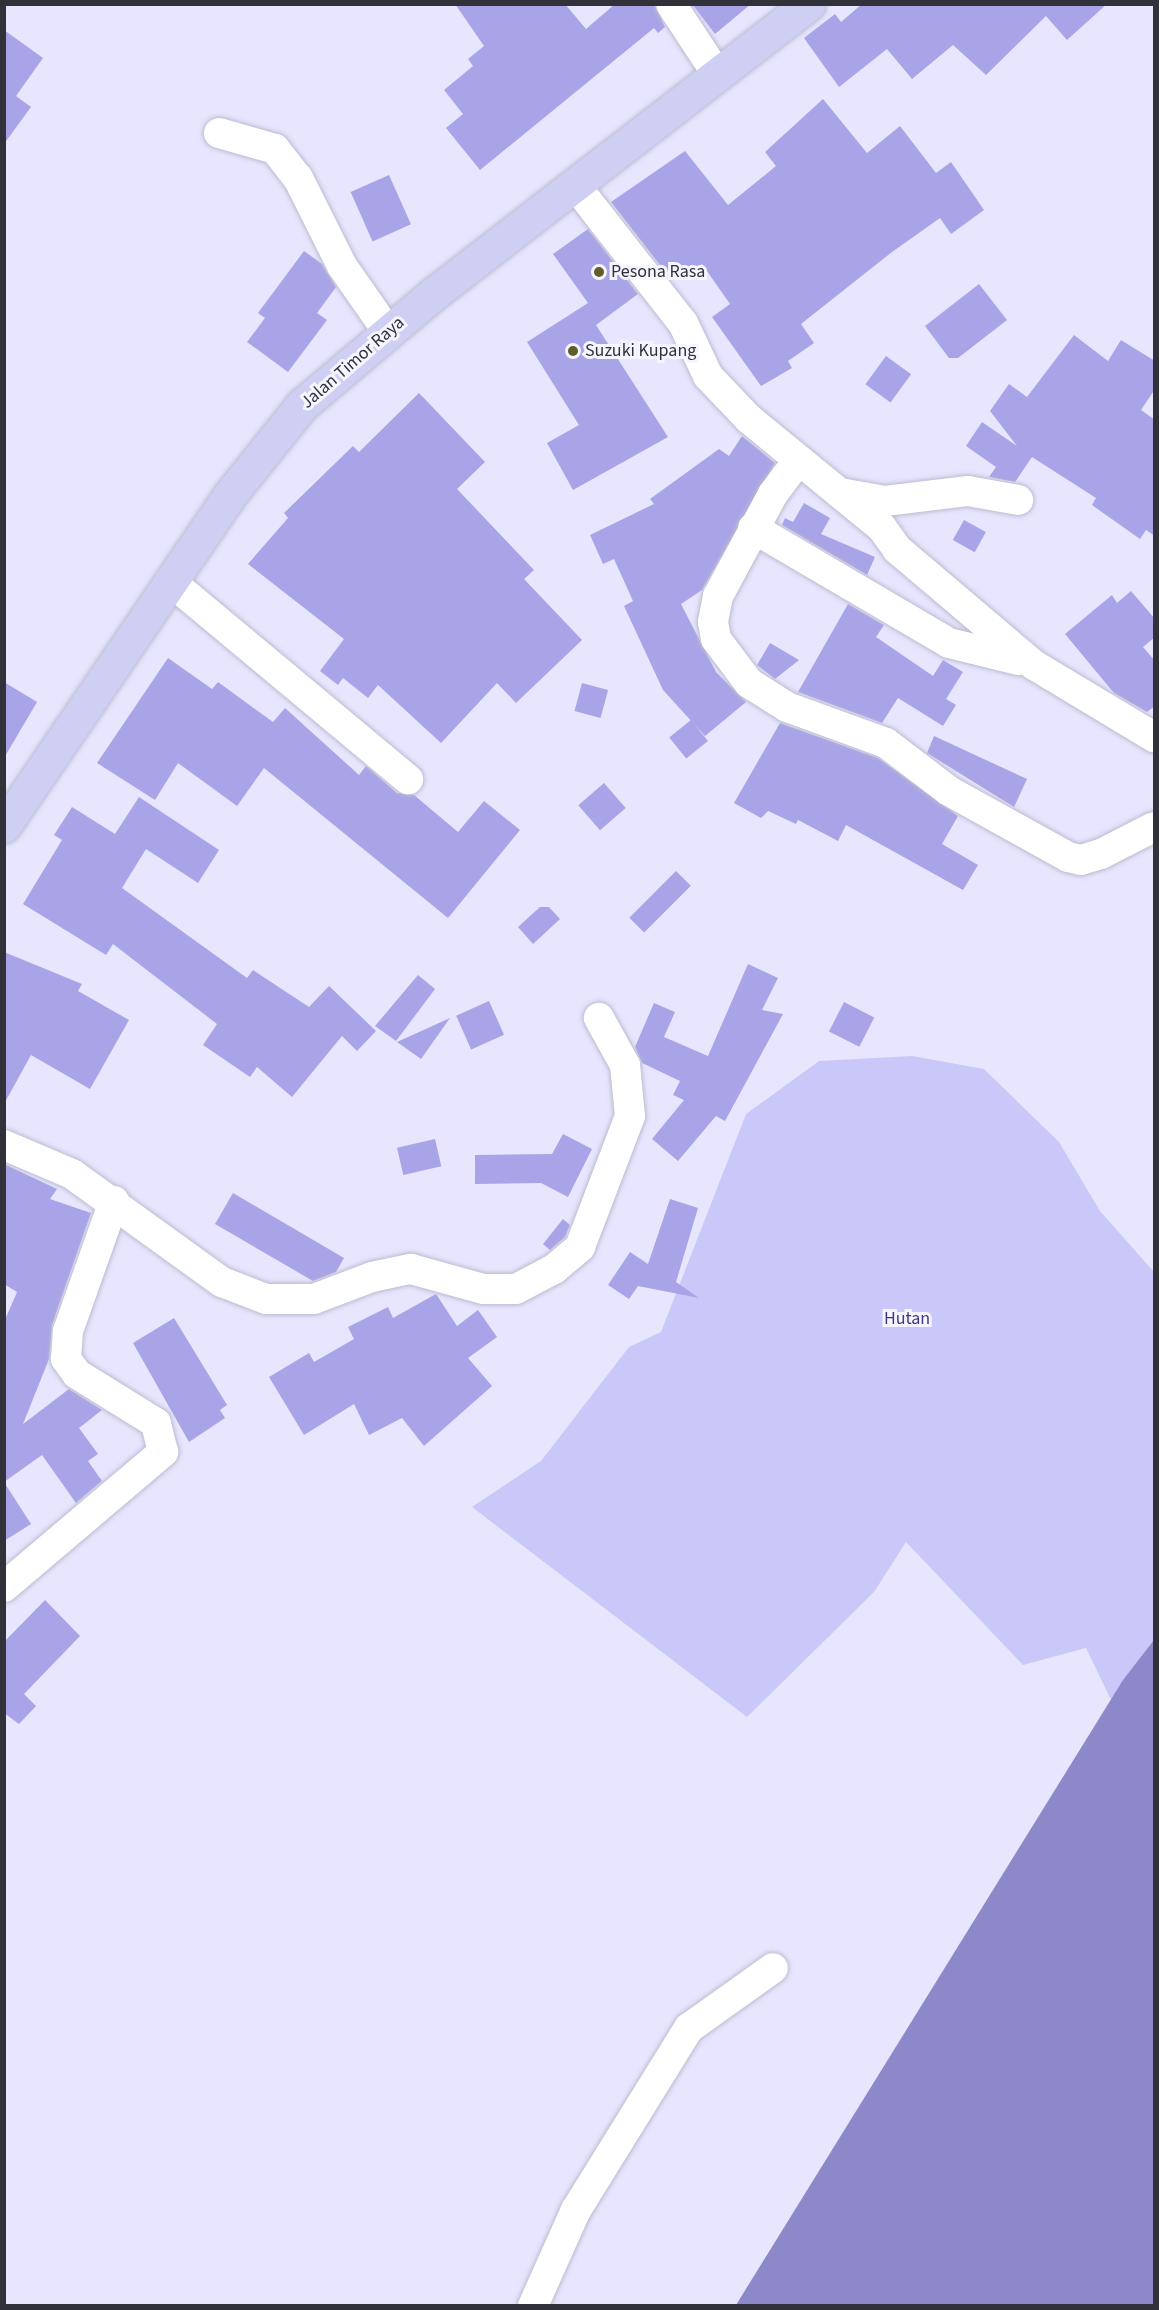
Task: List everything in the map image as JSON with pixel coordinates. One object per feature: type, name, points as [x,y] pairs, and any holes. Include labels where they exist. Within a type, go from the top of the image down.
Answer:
[{"type":"highway","name":"Jalan Timor Raya","points":[[4,825],[170,580],[302,405],[432,295],[492,252],[809,4]]},
{"type":"street","points":[[671,4],[717,74]]},
{"type":"street","points":[[219,133],[275,149],[298,178],[342,266],[388,332]]},
{"type":"street","points":[[575,185],[683,323],[708,376],[797,462],[837,493],[1034,665],[1155,737]]},
{"type":"street","points":[[797,462],[753,528],[727,575],[712,622],[725,655],[749,683],[795,711],[886,743],[949,791],[1068,857],[1081,860],[1101,854],[1155,827]]},
{"type":"street","points":[[837,493],[885,501],[968,491],[1018,500]]},
{"type":"street","points":[[753,528],[949,643],[1034,665]]},
{"type":"street","points":[[170,580],[408,779]]},
{"type":"street","points":[[4,1145],[72,1174],[222,1281],[266,1299],[314,1299],[372,1277],[411,1269],[483,1289],[504,1291],[531,1283],[569,1257],[590,1233],[630,1116],[625,1065],[599,1018]]},
{"type":"street","points":[[4,1587],[163,1452],[156,1423],[77,1374],[66,1359],[68,1331],[114,1202]]},
{"type":"street","points":[[533,2306],[576,2210],[689,2028],[773,1968]]},
{"type":"green space","name":"Hutan","points":[[912,1056],[984,1069],[1059,1142],[1100,1211],[1154,1272],[1154,1751],[1138,1756],[1086,1648],[1023,1665],[906,1542],[874,1592],[747,1717],[472,1507],[541,1461],[629,1347],[661,1332],[746,1114],[819,1061]]},
{"type":"shaded area","points":[[1154,1640],[1154,2305],[736,2305],[1123,1680]]},
{"type":"building","points":[[455,4],[565,4],[586,29],[615,4],[654,4],[665,27],[658,33],[654,28],[480,170],[446,128],[463,114],[444,90],[473,66],[468,59],[484,46]]},
{"type":"building","points":[[692,4],[751,4],[715,34]]},
{"type":"building","points":[[862,4],[1107,4],[1067,40],[1046,16],[986,75],[953,45],[912,79],[887,49],[839,87],[804,38],[835,14],[841,22]]},
{"type":"building","points":[[4,30],[43,58],[16,96],[31,107],[4,144]]},
{"type":"building","points":[[823,99],[867,153],[900,126],[936,173],[951,162],[984,210],[951,234],[940,218],[892,252],[801,324],[814,343],[788,361],[792,368],[761,386],[712,317],[730,304],[702,264],[687,277],[677,265],[666,273],[611,202],[685,151],[728,205],[776,166],[765,152]]},
{"type":"building","points":[[389,175],[411,224],[373,241],[351,192]]},
{"type":"building","points":[[588,229],[638,294],[596,325],[668,437],[573,490],[547,443],[579,425],[527,342],[588,303],[553,254]]},
{"type":"building","points":[[304,251],[322,264],[336,287],[317,313],[327,320],[288,372],[247,342],[265,318],[258,313]]},
{"type":"building","points":[[979,284],[1007,320],[958,358],[949,358],[925,326]]},
{"type":"building","points":[[1074,335],[1108,361],[1121,340],[1155,361],[1155,389],[1141,410],[1155,420],[1155,536],[1146,530],[1140,539],[1092,505],[1096,498],[1032,457],[1015,482],[989,477],[996,467],[966,446],[982,422],[1017,446],[990,411],[1009,384],[1027,397]]},
{"type":"building","points":[[886,356],[911,374],[891,403],[865,384]]},
{"type":"building","points":[[419,393],[485,462],[457,489],[534,570],[524,579],[582,640],[516,703],[497,683],[441,743],[378,685],[368,698],[343,678],[338,685],[320,671],[344,639],[248,564],[288,518],[284,513],[353,446],[359,452]]},
{"type":"building","points":[[742,436],[775,463],[702,590],[681,604],[716,672],[746,702],[705,736],[663,690],[624,606],[633,601],[614,559],[603,564],[590,535],[654,504],[650,499],[719,449],[729,456]]},
{"type":"building","points":[[804,503],[830,518],[821,534],[875,557],[867,575],[782,525],[785,518],[793,522]]},
{"type":"building","points":[[964,520],[986,532],[975,552],[953,540]]},
{"type":"building","points":[[1131,591],[1155,619],[1155,637],[1143,647],[1155,661],[1155,706],[1147,712],[1114,693],[1065,634],[1112,595],[1117,603]]},
{"type":"building","points":[[848,604],[884,625],[876,637],[933,676],[943,660],[963,672],[946,699],[956,705],[943,726],[898,698],[882,723],[798,692]]},
{"type":"building","points":[[770,643],[799,660],[775,679],[757,665]]},
{"type":"building","points":[[168,658],[212,689],[218,682],[273,722],[285,708],[359,775],[366,766],[397,793],[414,795],[458,832],[484,801],[520,830],[448,918],[264,768],[237,806],[178,763],[155,800],[97,763]]},
{"type":"building","points":[[4,682],[37,702],[4,758]]},
{"type":"building","points":[[582,683],[608,690],[601,718],[574,711]]},
{"type":"building","points":[[691,720],[708,741],[686,759],[669,738]]},
{"type":"building","points":[[780,723],[878,758],[958,816],[942,844],[978,865],[963,890],[846,825],[838,841],[798,820],[796,824],[768,811],[761,818],[734,803]]},
{"type":"building","points":[[934,736],[1027,779],[1014,807],[927,753]]},
{"type":"building","points":[[604,783],[626,808],[600,830],[578,805]]},
{"type":"building","points":[[139,797],[219,850],[198,883],[146,849],[122,888],[247,978],[253,970],[309,1007],[329,986],[376,1031],[357,1051],[342,1036],[292,1097],[257,1067],[250,1077],[203,1045],[217,1024],[113,944],[106,955],[23,904],[62,840],[54,835],[72,807],[115,834]]},
{"type":"building","points":[[676,871],[691,886],[644,933],[629,918]]},
{"type":"building","points":[[540,907],[549,907],[560,919],[533,944],[518,927]]},
{"type":"building","points":[[4,952],[82,984],[78,991],[129,1020],[90,1089],[31,1055],[4,1104]]},
{"type":"building","points":[[748,964],[778,978],[762,1010],[783,1014],[725,1121],[716,1116],[678,1161],[652,1139],[684,1100],[673,1095],[680,1081],[642,1063],[635,1047],[654,1003],[675,1012],[664,1037],[708,1056]]},
{"type":"building","points":[[418,975],[435,989],[396,1041],[375,1026]]},
{"type":"building","points":[[489,1001],[504,1035],[471,1049],[456,1016]]},
{"type":"building","points":[[844,1002],[874,1017],[859,1047],[829,1031]]},
{"type":"building","points":[[450,1018],[421,1059],[397,1042]]},
{"type":"building","points":[[563,1134],[592,1149],[568,1197],[541,1183],[475,1184],[475,1155],[552,1154]]},
{"type":"building","points":[[435,1139],[441,1166],[403,1175],[397,1148]]},
{"type":"building","points":[[4,1164],[57,1189],[50,1199],[91,1213],[52,1325],[49,1359],[23,1424],[69,1389],[102,1410],[79,1428],[98,1454],[88,1461],[102,1481],[76,1503],[42,1455],[4,1482],[4,1322],[17,1292],[4,1284]]},
{"type":"building","points":[[233,1193],[344,1258],[336,1272],[313,1281],[215,1224]]},
{"type":"building","points":[[670,1199],[698,1208],[676,1282],[699,1298],[638,1286],[629,1299],[608,1285],[630,1252],[648,1264]]},
{"type":"building","points":[[563,1219],[570,1225],[565,1237],[550,1250],[543,1244]]},
{"type":"building","points":[[436,1294],[457,1326],[478,1310],[497,1337],[468,1358],[492,1386],[424,1446],[402,1418],[369,1435],[354,1404],[304,1435],[269,1377],[309,1353],[314,1362],[354,1339],[348,1327],[388,1307],[393,1318]]},
{"type":"building","points":[[174,1318],[227,1405],[220,1410],[225,1418],[189,1442],[133,1343]]},
{"type":"building","points":[[4,1482],[31,1524],[4,1541]]},
{"type":"building","points":[[45,1600],[80,1636],[24,1694],[36,1706],[19,1724],[4,1713],[4,1642]]},
{"type":"place","name":"Pesona Rasa","points":[[599,272]]},
{"type":"place","name":"Suzuki Kupang","points":[[573,351]]}]
